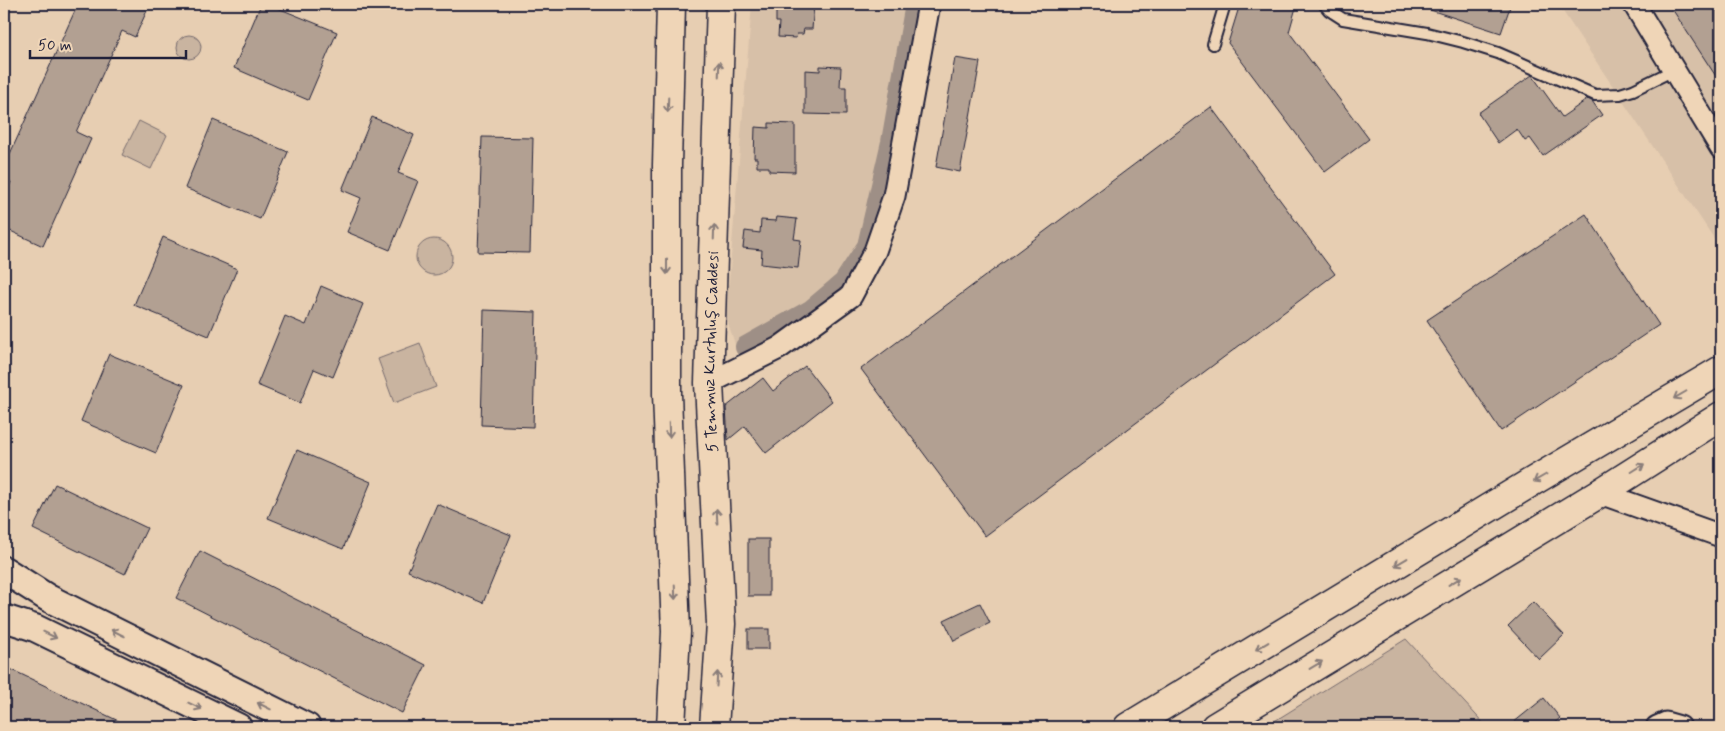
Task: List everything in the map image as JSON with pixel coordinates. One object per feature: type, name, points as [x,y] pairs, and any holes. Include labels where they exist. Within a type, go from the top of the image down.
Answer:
[{"type":"main road","points":[[671,4],[667,165],[667,394],[676,632],[671,727]]},
{"type":"main road","name":"5 Temmuz Kurtuluş Caddesi","points":[[714,727],[721,624],[709,383],[721,4]]},
{"type":"main road","points":[[1128,727],[1522,488],[1721,370]]},
{"type":"main road","points":[[1215,727],[1600,493],[1721,416]]},
{"type":"street","points":[[709,383],[779,348],[851,296],[876,251],[894,196],[930,4]]},
{"type":"street","points":[[1634,4],[1721,148]]},
{"type":"street","points":[[1600,493],[1721,536]]},
{"type":"street","points":[[4,570],[48,598],[308,727]]},
{"type":"street","points":[[4,618],[35,628],[238,727]]},
{"type":"street","points":[[1657,727],[1666,723],[1680,727]]},
{"type":"lane","points":[[1213,44],[1225,4]]},
{"type":"lane","points":[[1324,4],[1329,10],[1343,19],[1427,33],[1463,42],[1498,54],[1596,96],[1614,95],[1633,90],[1674,70]]},
{"type":"shaded area","points":[[752,4],[922,4],[879,205],[849,282],[738,353],[726,317]]},
{"type":"shaded area","points":[[1558,4],[1721,4],[1721,249]]},
{"type":"shaded area","points":[[189,35],[194,36],[200,42],[200,52],[194,58],[189,59],[184,58],[178,52],[177,47],[178,42],[184,36]]},
{"type":"shaded area","points":[[139,121],[167,135],[151,169],[122,155]]},
{"type":"shaded area","points":[[434,239],[441,240],[447,244],[451,250],[451,264],[447,270],[441,274],[434,275],[427,274],[421,270],[417,264],[416,257],[417,250],[421,244],[427,240]]},
{"type":"shaded area","points":[[420,343],[436,387],[394,403],[378,359]]},
{"type":"shaded area","points":[[1406,639],[1487,727],[1265,727]]},
{"type":"building","points":[[78,4],[150,4],[135,37],[122,31],[76,132],[91,139],[43,246],[4,228],[4,199],[11,182],[4,179],[4,167]]},
{"type":"building","points":[[261,4],[268,4],[337,32],[308,100],[234,68]]},
{"type":"building","points":[[776,4],[814,4],[812,29],[804,29],[803,34],[797,34],[796,38],[778,37],[779,22],[776,22]]},
{"type":"building","points":[[1240,4],[1297,4],[1289,32],[1369,139],[1325,172],[1228,43]]},
{"type":"building","points":[[1422,4],[1511,4],[1501,33],[1421,7]]},
{"type":"building","points":[[1669,4],[1721,4],[1721,84],[1678,18]]},
{"type":"building","points":[[955,58],[980,62],[960,172],[936,167]]},
{"type":"building","points":[[820,66],[841,67],[840,87],[846,87],[846,115],[805,114],[805,70],[820,71]]},
{"type":"building","points":[[1532,75],[1562,117],[1588,99],[1592,101],[1602,115],[1543,156],[1530,138],[1525,141],[1517,129],[1498,143],[1478,113]]},
{"type":"building","points":[[1211,107],[1335,274],[985,536],[861,369]]},
{"type":"building","points":[[372,117],[414,135],[398,173],[418,181],[390,250],[347,232],[361,198],[342,190]]},
{"type":"building","points":[[213,120],[288,152],[260,219],[185,188]]},
{"type":"building","points":[[769,123],[795,124],[795,172],[769,171],[769,167],[757,167],[757,158],[754,158],[755,127],[769,128]]},
{"type":"building","points":[[482,137],[533,138],[530,253],[478,252]]},
{"type":"building","points":[[1586,214],[1659,325],[1501,431],[1427,320]]},
{"type":"building","points":[[777,217],[797,219],[794,239],[801,240],[798,268],[761,264],[762,250],[743,248],[745,231],[760,233],[761,220],[776,221]]},
{"type":"building","points":[[163,237],[237,269],[209,336],[134,305]]},
{"type":"building","points":[[321,286],[363,304],[333,377],[314,369],[300,403],[257,385],[285,316],[306,325]]},
{"type":"building","points":[[484,310],[536,312],[533,427],[481,425]]},
{"type":"building","points":[[109,354],[184,385],[156,453],[81,421]]},
{"type":"building","points":[[805,366],[832,401],[766,453],[745,426],[728,440],[726,407],[763,378],[773,391]]},
{"type":"building","points":[[297,450],[371,482],[343,549],[268,518]]},
{"type":"building","points":[[55,484],[147,528],[125,574],[33,529]]},
{"type":"building","points":[[437,504],[511,535],[483,603],[408,571]]},
{"type":"building","points":[[748,539],[769,539],[769,596],[748,596]]},
{"type":"building","points":[[200,551],[426,665],[402,713],[176,598]]},
{"type":"building","points":[[1533,602],[1564,635],[1539,659],[1508,626]]},
{"type":"building","points":[[980,603],[990,623],[954,641],[944,620]]},
{"type":"building","points":[[748,629],[769,629],[769,649],[748,649]]},
{"type":"building","points":[[4,666],[131,727],[11,727],[4,724]]},
{"type":"building","points":[[1544,698],[1560,718],[1550,727],[1508,727]]},
{"type":"waterway","points":[[746,347],[812,310],[844,283],[868,246],[892,142],[916,4]]}]
